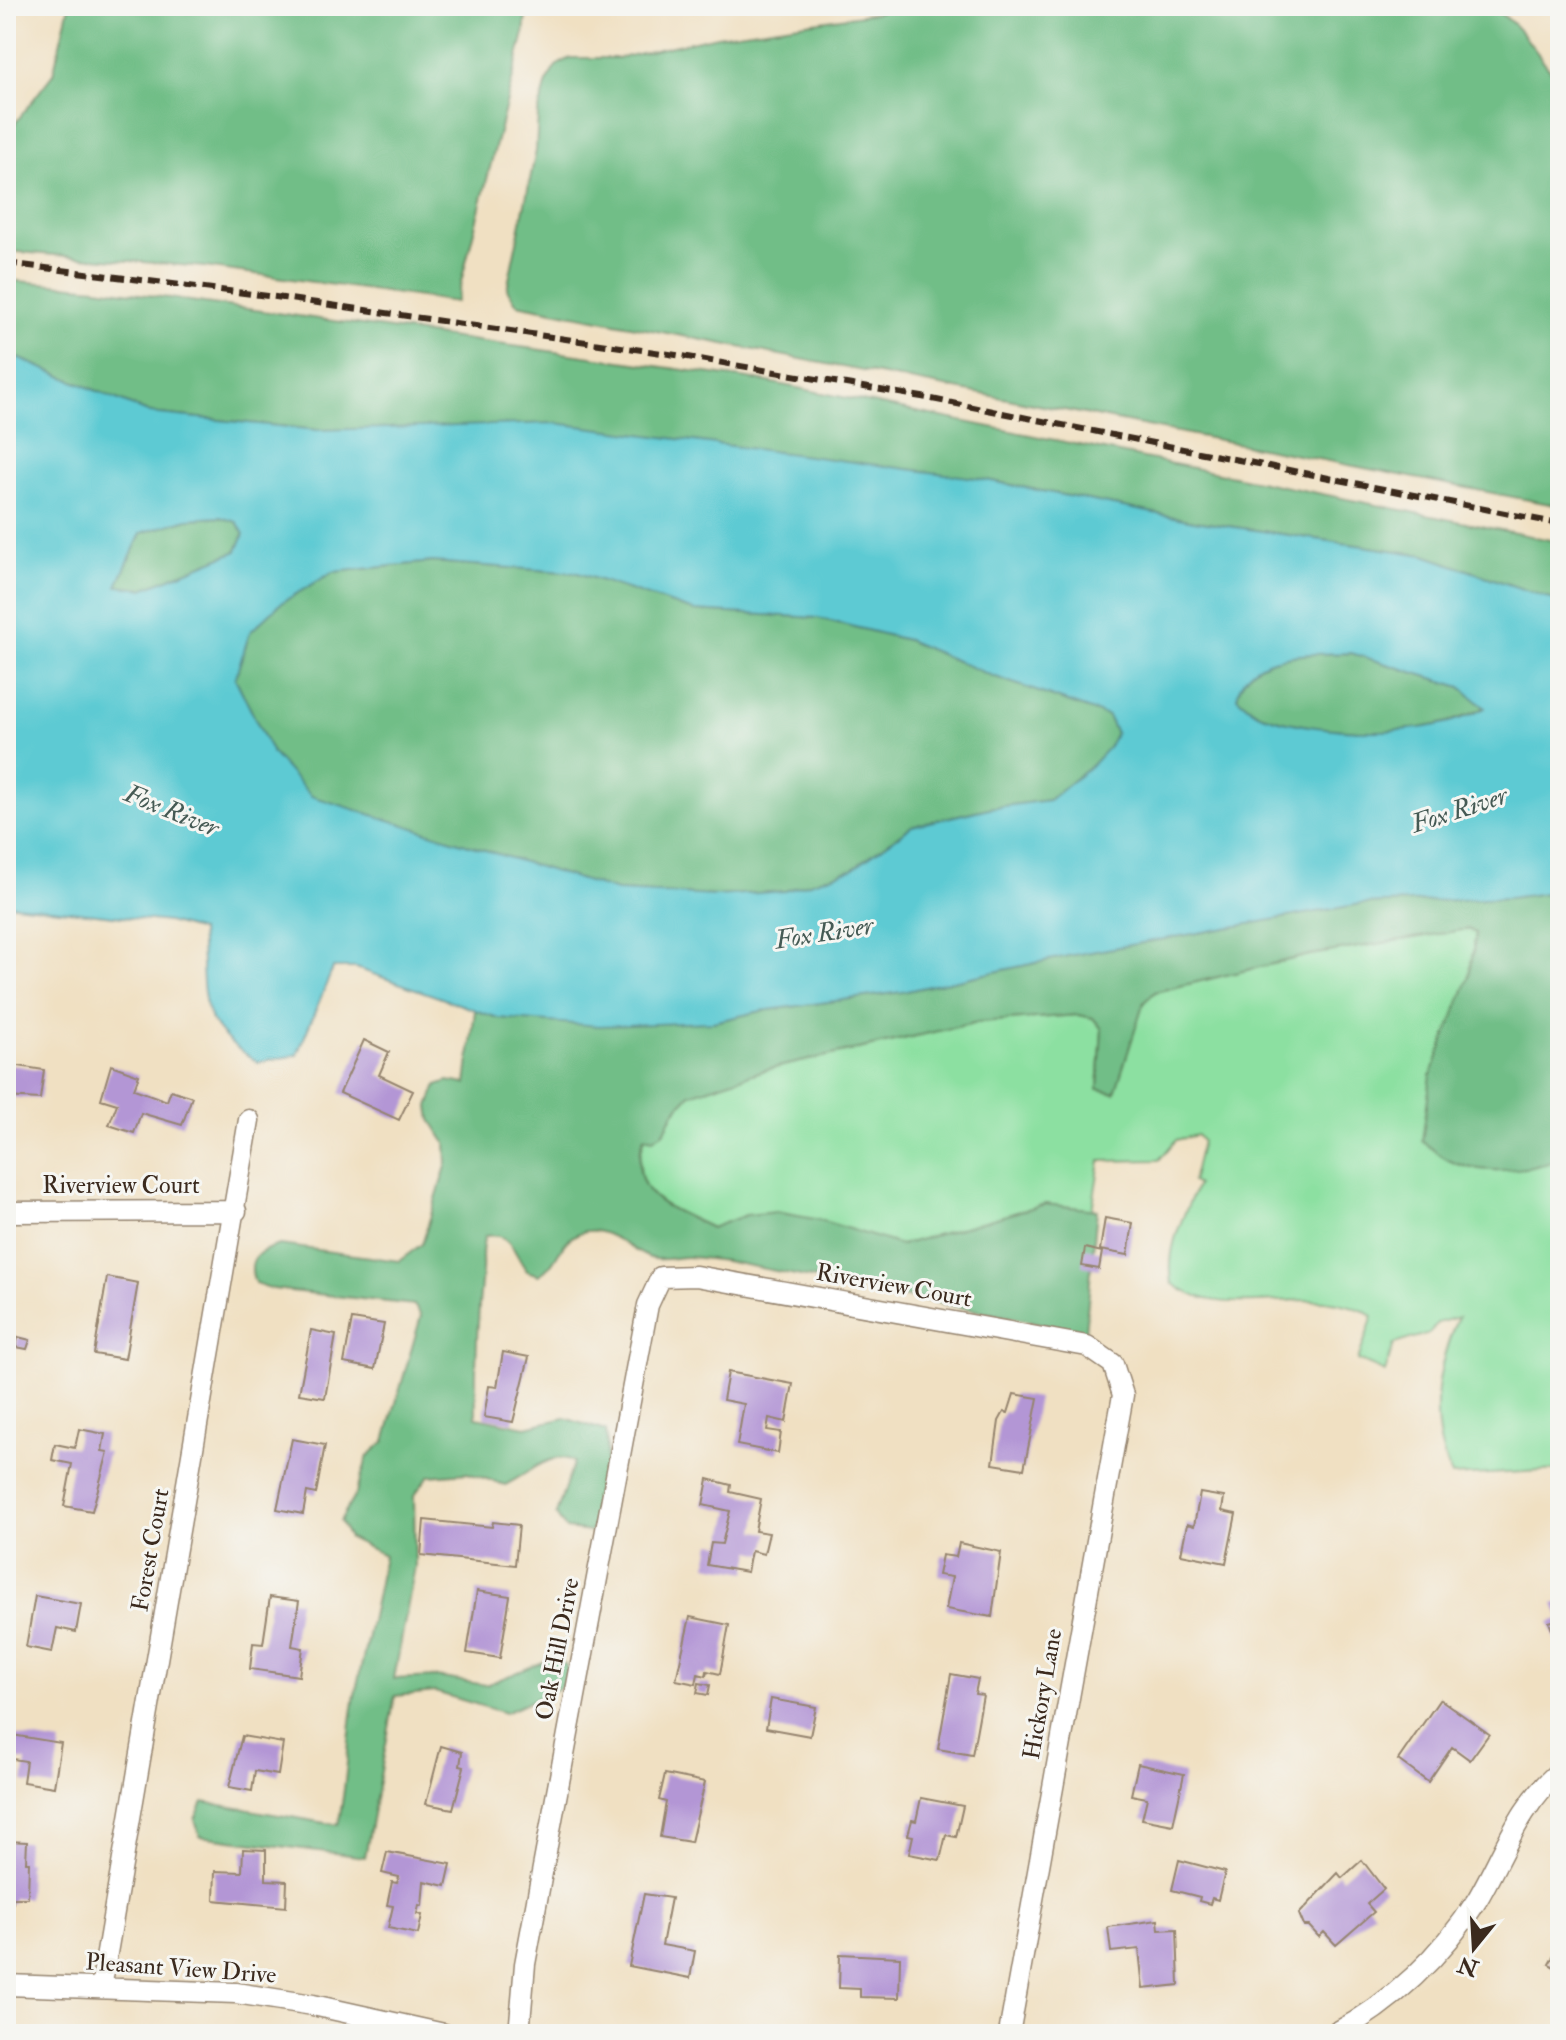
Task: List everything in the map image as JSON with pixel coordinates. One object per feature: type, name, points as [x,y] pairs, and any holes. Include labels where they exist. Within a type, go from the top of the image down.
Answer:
[{"type":"street","name":"Forest Court","points":[[101,1988],[236,1211],[249,1120]]},
{"type":"street","name":"Riverview Court","points":[[6,1212],[236,1211]]},
{"type":"street","name":"Riverview Court","points":[[661,1277],[696,1276],[1087,1346],[1113,1364]]},
{"type":"street","name":"Oak Hill Drive","points":[[519,2034],[525,1964],[645,1320],[661,1277]]},
{"type":"street","name":"Hickory Lane","points":[[1009,2034],[1097,1528],[1120,1422],[1123,1395],[1113,1364]]},
{"type":"street","points":[[1334,2034],[1381,2005],[1435,1956],[1476,1901],[1521,1816],[1560,1771]]},
{"type":"street","name":"Pleasant View Drive","points":[[6,1985],[236,1993],[313,2005],[444,2034]]},
{"type":"green space","points":[[69,6],[527,6],[524,33],[456,302],[205,267],[6,251],[6,135],[53,74]]},
{"type":"green space","points":[[896,6],[1485,6],[1508,19],[1560,81],[1560,506],[517,304],[507,289],[536,151],[538,114],[548,79],[556,66],[570,58],[619,58],[717,36],[875,13]]},
{"type":"green space","points":[[6,280],[97,288],[763,381],[1560,542],[1560,602],[1424,555],[1194,521],[976,478],[317,430],[150,413],[6,353]]},
{"type":"green space","points":[[220,517],[237,522],[244,534],[237,551],[143,589],[117,586],[141,533],[188,519]]},
{"type":"green space","points":[[432,562],[578,573],[694,611],[818,618],[907,640],[990,675],[1108,716],[1116,733],[1109,748],[1092,765],[1049,800],[989,808],[912,826],[852,869],[785,891],[717,896],[617,891],[310,796],[272,753],[235,678],[250,632],[281,603],[333,572]]},
{"type":"green space","points":[[1351,653],[1461,687],[1485,707],[1461,718],[1405,730],[1345,730],[1287,722],[1262,715],[1237,697],[1243,681],[1267,662],[1301,655]]},
{"type":"green space","points":[[1560,891],[1560,1159],[1548,1163],[1519,1169],[1474,1168],[1448,1160],[1422,1141],[1431,1075],[1469,977],[1476,933],[1468,929],[1310,955],[1155,992],[1144,1002],[1115,1093],[1098,1089],[1102,1029],[1093,1018],[1079,1015],[978,1022],[765,1070],[690,1094],[674,1112],[664,1132],[653,1139],[644,1137],[640,1173],[645,1186],[665,1205],[711,1228],[746,1215],[776,1212],[820,1220],[901,1245],[1045,1204],[1097,1210],[1085,1332],[725,1261],[687,1257],[654,1259],[605,1233],[595,1231],[585,1231],[569,1239],[549,1266],[538,1275],[527,1271],[507,1241],[501,1237],[485,1236],[478,1326],[476,1417],[526,1427],[565,1418],[606,1431],[607,1457],[603,1482],[591,1532],[566,1529],[556,1514],[574,1462],[566,1459],[549,1461],[505,1485],[468,1473],[429,1476],[414,1495],[415,1566],[394,1679],[436,1677],[486,1685],[550,1659],[565,1664],[569,1672],[562,1687],[505,1713],[435,1692],[395,1696],[365,1857],[200,1836],[195,1819],[203,1802],[338,1825],[355,1695],[384,1555],[349,1538],[340,1521],[356,1493],[368,1456],[385,1441],[421,1316],[414,1305],[273,1289],[255,1283],[253,1262],[260,1253],[280,1245],[399,1261],[422,1244],[447,1163],[446,1143],[431,1120],[429,1106],[437,1085],[448,1081],[466,1084],[475,1010],[498,1018],[713,1022],[761,1011],[902,992],[1068,956],[1361,904],[1509,898]]},
{"type":"green space","points":[[1468,929],[1476,933],[1469,977],[1459,1010],[1497,1170],[1560,1159],[1560,1470],[1452,1476],[1439,1436],[1437,1396],[1444,1356],[1458,1317],[1437,1323],[1430,1333],[1394,1344],[1385,1372],[1358,1360],[1373,1316],[1349,1305],[1297,1300],[1218,1301],[1194,1295],[1172,1283],[1174,1245],[1197,1185],[1192,1182],[1202,1141],[1197,1135],[1176,1140],[1159,1160],[1100,1161],[1092,1210],[1045,1204],[901,1245],[746,1215],[712,1228],[665,1205],[645,1186],[641,1173],[640,1157],[645,1137],[664,1132],[674,1112],[690,1094],[765,1070],[979,1022],[1079,1015],[1093,1018],[1102,1029],[1098,1089],[1134,1031],[1144,1002],[1155,992],[1310,955]]},
{"type":"water","name":"Fox River","points":[[6,353],[150,413],[317,430],[556,423],[976,478],[1194,521],[1424,555],[1560,602],[1560,891],[1509,898],[1361,904],[1068,956],[902,992],[761,1011],[713,1022],[599,1026],[498,1018],[356,968],[333,968],[297,1055],[258,1062],[222,1035],[213,1021],[204,992],[200,931],[168,922],[6,904]],"holes":[[[220,517],[237,522],[244,534],[237,551],[143,589],[117,586],[141,533],[188,519]],[[432,562],[578,573],[694,611],[818,618],[907,640],[990,675],[1108,716],[1116,733],[1108,748],[1092,765],[1049,800],[989,808],[912,826],[852,869],[785,891],[717,896],[617,891],[311,796],[272,753],[235,678],[250,632],[281,603],[333,572]],[[1351,653],[1461,687],[1485,708],[1462,718],[1405,730],[1344,730],[1262,715],[1237,697],[1243,681],[1253,670],[1267,662],[1301,655]]]},
{"type":"building","points":[[364,1040],[389,1052],[379,1075],[413,1091],[399,1120],[340,1093]]},
{"type":"building","points":[[6,1064],[44,1070],[40,1099],[6,1097]]},
{"type":"building","points":[[111,1065],[139,1075],[134,1089],[167,1101],[171,1090],[192,1097],[182,1125],[141,1113],[134,1133],[109,1125],[117,1104],[101,1099]]},
{"type":"building","points":[[1105,1218],[1133,1223],[1128,1255],[1100,1250]]},
{"type":"building","points":[[1085,1248],[1102,1252],[1099,1269],[1082,1266]]},
{"type":"building","points":[[107,1277],[138,1283],[125,1359],[94,1354]]},
{"type":"building","points":[[352,1319],[384,1324],[375,1369],[344,1363]]},
{"type":"building","points":[[311,1330],[336,1335],[325,1398],[299,1394]]},
{"type":"building","points":[[18,1337],[30,1340],[27,1349],[16,1347]]},
{"type":"building","points":[[503,1352],[529,1357],[513,1422],[484,1417],[489,1386],[497,1387]]},
{"type":"building","points":[[728,1372],[793,1384],[786,1422],[769,1418],[767,1430],[781,1432],[778,1453],[737,1445],[744,1404],[723,1400]]},
{"type":"building","points":[[1014,1394],[1038,1398],[1024,1469],[993,1464],[999,1421],[1004,1412],[1008,1413]]},
{"type":"building","points":[[79,1429],[105,1434],[102,1451],[108,1452],[92,1511],[64,1506],[72,1464],[52,1460],[55,1444],[75,1448]]},
{"type":"building","points":[[292,1439],[325,1445],[316,1494],[307,1492],[303,1514],[277,1509]]},
{"type":"building","points":[[708,1479],[731,1485],[730,1492],[761,1499],[755,1531],[769,1533],[764,1554],[751,1551],[747,1572],[707,1565],[711,1543],[722,1544],[730,1511],[703,1505]]},
{"type":"building","points":[[1200,1493],[1224,1497],[1222,1511],[1236,1514],[1226,1563],[1181,1554],[1187,1524],[1194,1526]]},
{"type":"building","points":[[424,1520],[492,1527],[493,1522],[519,1525],[515,1565],[421,1555]]},
{"type":"building","points":[[959,1543],[1001,1552],[992,1617],[946,1609],[952,1577],[938,1575],[942,1555],[956,1557]]},
{"type":"building","points":[[477,1591],[510,1596],[500,1658],[467,1653]]},
{"type":"building","points":[[35,1596],[81,1604],[76,1632],[57,1628],[52,1652],[26,1647]]},
{"type":"building","points":[[270,1597],[299,1601],[292,1646],[303,1648],[299,1676],[250,1669],[253,1643],[263,1644]]},
{"type":"building","points":[[1560,1602],[1560,1619],[1554,1604]]},
{"type":"building","points":[[690,1617],[729,1625],[720,1674],[707,1671],[706,1676],[698,1674],[696,1684],[676,1680]]},
{"type":"building","points":[[1560,1619],[1560,1651],[1549,1622]]},
{"type":"building","points":[[951,1674],[978,1679],[975,1694],[983,1695],[972,1755],[938,1749]]},
{"type":"building","points":[[699,1683],[710,1685],[708,1695],[697,1693]]},
{"type":"building","points":[[771,1699],[816,1707],[810,1736],[766,1728]]},
{"type":"building","points":[[1440,1699],[1489,1734],[1470,1760],[1452,1747],[1428,1782],[1398,1760]]},
{"type":"building","points":[[6,1734],[61,1743],[54,1787],[23,1782],[26,1761],[6,1758]]},
{"type":"building","points":[[242,1736],[283,1743],[278,1775],[255,1771],[252,1791],[229,1787]]},
{"type":"building","points":[[441,1746],[462,1752],[460,1766],[464,1767],[453,1809],[426,1804]]},
{"type":"building","points":[[1138,1764],[1184,1774],[1173,1825],[1142,1819],[1147,1798],[1131,1795]]},
{"type":"building","points":[[665,1774],[705,1782],[691,1842],[660,1837],[666,1802],[659,1800]]},
{"type":"building","points":[[921,1798],[963,1806],[956,1837],[946,1835],[940,1860],[909,1854],[913,1836],[908,1835],[912,1820],[916,1821]]},
{"type":"building","points":[[6,1841],[27,1842],[28,1898],[13,1898],[13,1903],[6,1903]]},
{"type":"building","points":[[243,1849],[266,1850],[266,1880],[287,1881],[286,1907],[214,1900],[215,1871],[242,1872]]},
{"type":"building","points":[[387,1852],[451,1864],[446,1886],[424,1881],[422,1906],[419,1905],[417,1914],[422,1915],[418,1934],[388,1928],[393,1906],[387,1905],[392,1882],[397,1883],[399,1877],[382,1873]]},
{"type":"building","points":[[1179,1860],[1225,1872],[1218,1900],[1212,1898],[1210,1904],[1199,1901],[1200,1897],[1172,1890]]},
{"type":"building","points":[[1362,1860],[1384,1889],[1367,1904],[1374,1912],[1336,1945],[1324,1932],[1319,1937],[1309,1926],[1304,1926],[1299,1914],[1338,1873],[1342,1878]]},
{"type":"building","points":[[644,1894],[671,1898],[662,1945],[695,1951],[690,1978],[629,1966]]},
{"type":"building","points":[[1158,1920],[1159,1930],[1177,1929],[1179,1985],[1143,1989],[1139,1949],[1111,1952],[1108,1927]]},
{"type":"building","points":[[1560,1945],[1560,1970],[1549,1964]]},
{"type":"building","points":[[840,1954],[900,1957],[899,1998],[860,1997],[860,1989],[839,1988]]},
{"type":"railway","points":[[6,263],[283,298],[676,355],[922,397],[1560,524]]}]
